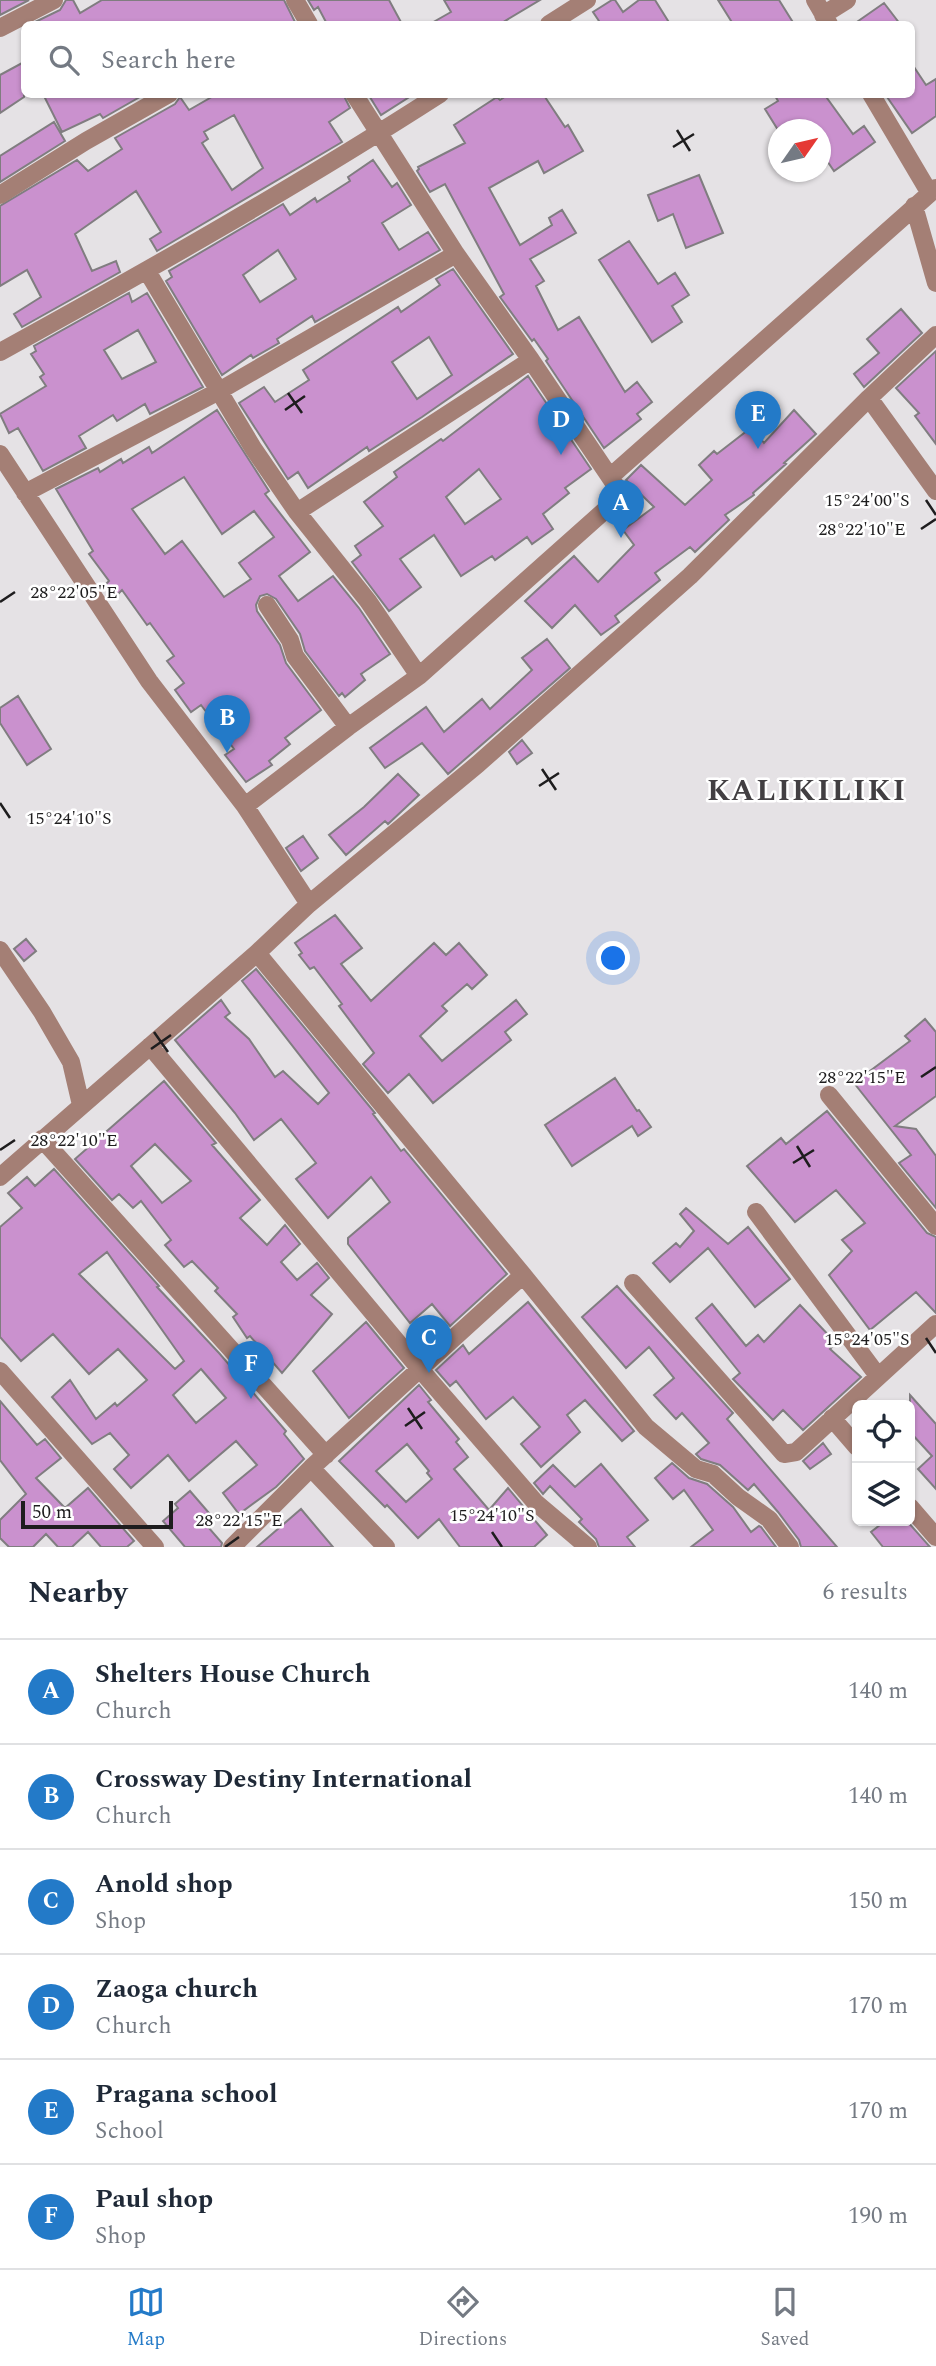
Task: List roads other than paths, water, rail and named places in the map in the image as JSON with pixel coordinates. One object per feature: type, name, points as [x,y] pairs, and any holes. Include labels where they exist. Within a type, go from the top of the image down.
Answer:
[{"type":"street","points":[[0,28],[54,0]]},
{"type":"street","points":[[295,0],[306,21]]},
{"type":"street","points":[[554,21],[587,0]]},
{"type":"street","points":[[823,13],[847,0]]},
{"type":"street","points":[[0,195],[86,141],[162,98]]},
{"type":"street","points":[[245,807],[419,676],[622,495],[456,254],[357,98]]},
{"type":"street","points":[[0,352],[147,271],[434,98]]},
{"type":"street","points":[[610,477],[933,190],[874,98]]},
{"type":"street","points":[[914,206],[936,283]]},
{"type":"street","points":[[26,493],[219,391],[456,254]]},
{"type":"street","points":[[147,271],[253,448],[297,512],[368,601],[419,676]]},
{"type":"street","points":[[0,1177],[257,953],[309,904],[478,764],[690,576],[936,335]]},
{"type":"street","points":[[297,512],[531,360]]},
{"type":"street","points":[[869,398],[934,485]]},
{"type":"street","points":[[0,454],[149,681],[245,807],[309,904]]},
{"type":"street","points":[[267,605],[290,640],[295,656],[348,727]]},
{"type":"street","points":[[0,950],[42,1012],[71,1062],[81,1105]]},
{"type":"street","points":[[257,953],[646,1427],[696,1469],[713,1474],[738,1497],[769,1519],[790,1547]]},
{"type":"street","points":[[150,1046],[419,1368],[536,1502],[588,1547]]},
{"type":"street","points":[[829,1096],[936,1226]]},
{"type":"street","points":[[42,1139],[326,1455]]},
{"type":"street","points":[[756,1213],[878,1376]]},
{"type":"street","points":[[232,1547],[311,1468],[523,1275]]},
{"type":"street","points":[[633,1283],[784,1454],[796,1452],[936,1324]]},
{"type":"street","points":[[0,1371],[155,1547]]},
{"type":"street","points":[[832,1418],[852,1441]]},
{"type":"street","points":[[311,1468],[386,1547]]},
{"type":"street","points":[[915,1513],[936,1537]]},
{"type":"place","name":"Pragana school","points":[[758,449]]},
{"type":"place","name":"Zaoga church","points":[[561,455]]},
{"type":"place","name":"Shelters House Church","points":[[621,538]]},
{"type":"place","name":"Crossway Destiny International","points":[[227,753]]},
{"type":"place","name":"Anold shop","points":[[429,1373]]},
{"type":"place","name":"Paul shop","points":[[251,1399]]},
{"type":"district","name":"KALIKILIKI","points":[[807,790]]}]
